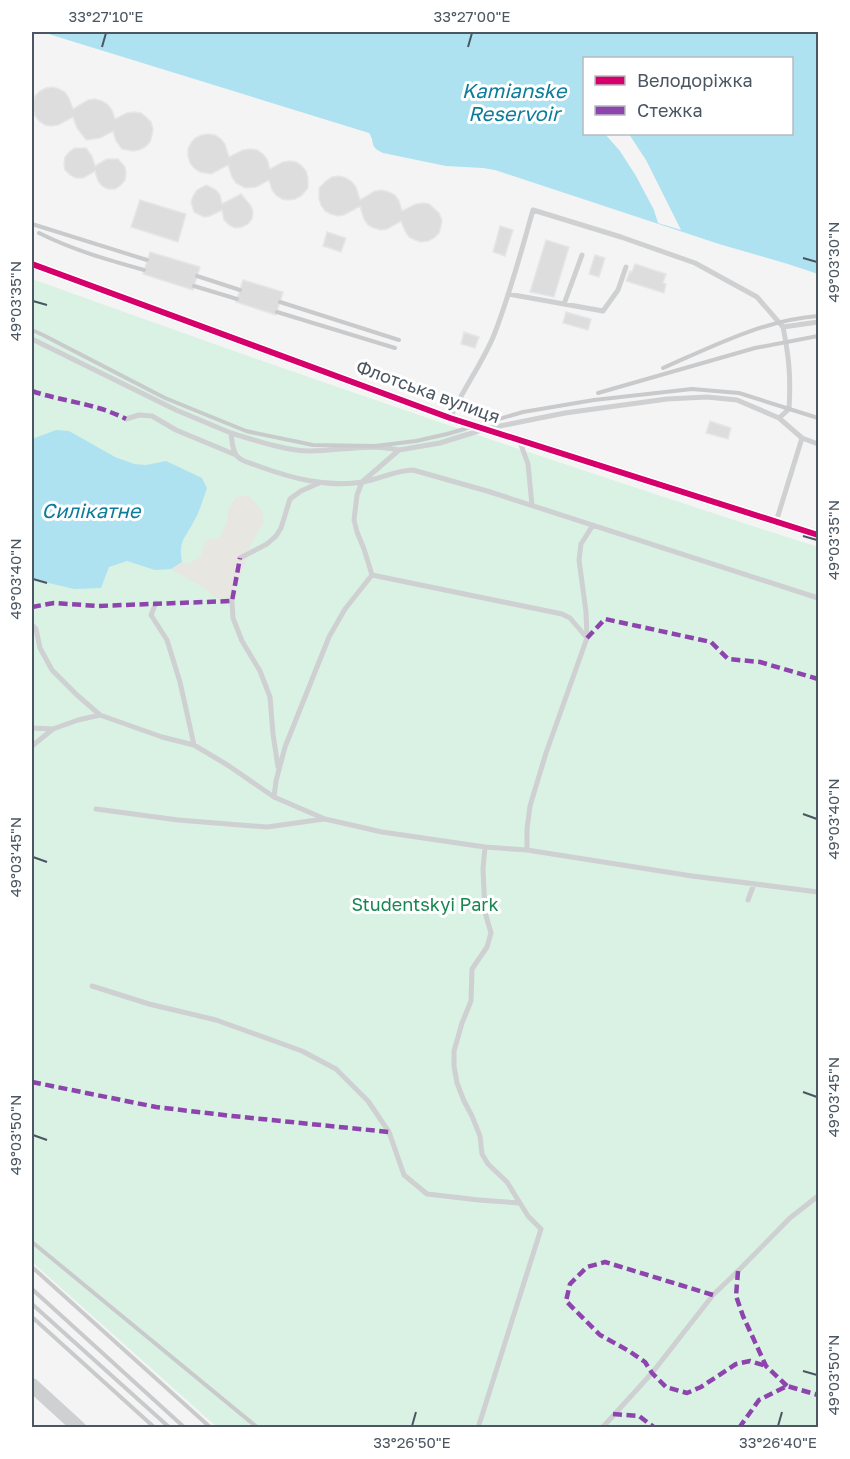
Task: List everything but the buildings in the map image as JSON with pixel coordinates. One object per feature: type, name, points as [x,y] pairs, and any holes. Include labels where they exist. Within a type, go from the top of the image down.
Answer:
[{"type":"street","name":"Флотська вулиця","points":[[32,264],[450,418],[819,536]]},
{"type":"street","points":[[32,1384],[79,1428]]},
{"type":"lane","points":[[450,418],[493,336],[533,210],[695,262],[757,297],[783,327],[789,355],[791,384],[789,409],[779,418]]},
{"type":"lane","points":[[564,304],[582,255]]},
{"type":"lane","points":[[508,294],[603,311],[618,290],[626,267]]},
{"type":"lane","points":[[783,327],[819,322]]},
{"type":"lane","points":[[32,339],[176,410],[231,434],[307,451],[386,447],[399,450],[440,443],[485,429],[565,413],[667,399],[707,397],[737,400],[779,418],[802,438],[819,444]]},
{"type":"lane","points":[[126,419],[139,415],[152,416],[176,430],[236,455],[242,460],[308,481],[339,484],[362,482],[405,470],[413,470],[532,505],[819,598]]},
{"type":"lane","points":[[231,434],[236,455]]},
{"type":"lane","points":[[776,522],[802,438]]},
{"type":"lane","points":[[519,440],[528,464],[532,505]]},
{"type":"lane","points":[[372,575],[354,520],[357,495],[362,482],[399,450]]},
{"type":"lane","points":[[240,558],[267,544],[276,536],[281,528],[290,499],[321,482]]},
{"type":"lane","points":[[527,849],[530,806],[546,753],[587,638],[579,560],[581,544],[593,525]]},
{"type":"lane","points":[[372,575],[562,614],[570,618],[587,638]]},
{"type":"lane","points":[[274,797],[285,747],[329,637],[345,609],[372,575]]},
{"type":"lane","points":[[231,601],[232,618],[242,641],[260,671],[270,697],[278,771]]},
{"type":"lane","points":[[156,603],[151,615],[167,640],[180,682],[194,745]]},
{"type":"lane","points":[[32,625],[36,629],[40,648],[52,670],[100,715],[194,745],[274,797],[326,819],[382,832],[485,847],[527,849],[692,876],[819,892]]},
{"type":"lane","points":[[32,746],[53,729],[100,715]]},
{"type":"lane","points":[[32,728],[53,729]]},
{"type":"lane","points":[[96,809],[178,820],[267,827],[326,819]]},
{"type":"lane","points":[[478,1428],[541,1229],[528,1216],[507,1182],[488,1164],[482,1154],[480,1136],[464,1101],[454,1066],[454,1051],[471,1000],[472,969],[487,947],[491,933],[484,912],[485,847]]},
{"type":"lane","points":[[748,900],[754,884]]},
{"type":"lane","points":[[92,986],[149,1004],[216,1020],[302,1050],[336,1069],[368,1101],[389,1132],[404,1175],[427,1194],[519,1203]]},
{"type":"lane","points":[[602,1428],[652,1373],[713,1295],[790,1218],[819,1196]]},
{"type":"green space","name":"Studentskyi Park","points":[[32,279],[424,417],[818,547],[818,1427],[217,1427],[32,1262]]},
{"type":"sand","points":[[248,495],[262,510],[264,522],[249,548],[232,596],[221,601],[203,587],[171,569],[182,562],[190,564],[201,555],[205,541],[220,537],[227,522],[228,510],[235,498]]},
{"type":"water","name":"Kamianske Reservoir","points":[[42,32],[818,32],[818,274],[495,170],[446,166],[383,153],[374,146],[369,133]]},
{"type":"water","name":"Силікатне","points":[[56,430],[69,431],[115,457],[134,464],[146,465],[166,461],[202,478],[207,488],[198,513],[182,544],[182,562],[171,569],[155,570],[127,561],[109,567],[101,588],[74,589],[32,579],[32,439]]},
{"type":"pier","points":[[606,135],[630,135],[646,160],[681,230],[658,223],[654,210],[620,151]]},
{"type":"railway","points":[[32,224],[147,260]]},
{"type":"railway","points":[[39,233],[78,250],[144,270]]},
{"type":"railway","points":[[197,276],[240,290]]},
{"type":"railway","points":[[194,286],[237,299]]},
{"type":"railway","points":[[280,302],[399,340]]},
{"type":"railway","points":[[277,312],[395,348]]},
{"type":"railway","points":[[663,368],[758,328],[798,318],[818,316]]},
{"type":"railway","points":[[32,330],[165,398],[246,431],[313,445],[375,446],[416,441],[523,412],[594,400],[692,389],[739,393],[818,418]]},
{"type":"railway","points":[[598,393],[755,348],[818,336]]},
{"type":"railway","points":[[32,1242],[258,1428]]},
{"type":"railway","points":[[32,1267],[211,1428]]},
{"type":"railway","points":[[32,1289],[185,1428]]},
{"type":"railway","points":[[32,1304],[170,1428]]},
{"type":"railway","points":[[32,1317],[155,1428]]},
{"type":"marked path","points":[[32,391],[103,409],[126,419]]},
{"type":"marked path","points":[[32,607],[54,603],[98,606],[232,601],[240,558]]},
{"type":"marked path","points":[[587,638],[605,619],[711,642],[728,659],[760,662],[818,679]]},
{"type":"marked path","points":[[32,1082],[156,1107],[389,1132]]},
{"type":"marked path","points":[[713,1295],[605,1262],[587,1267],[570,1284],[566,1301],[600,1335],[645,1362],[666,1387],[687,1393],[701,1387],[736,1364],[750,1361],[766,1366]]},
{"type":"marked path","points":[[738,1271],[736,1296],[743,1316],[766,1366],[787,1386]]},
{"type":"marked path","points":[[739,1428],[759,1400],[787,1386],[818,1395]]},
{"type":"marked path","points":[[613,1414],[639,1416],[655,1428]]},
{"type":"cycle path","points":[[32,264],[450,418],[818,535]]}]
